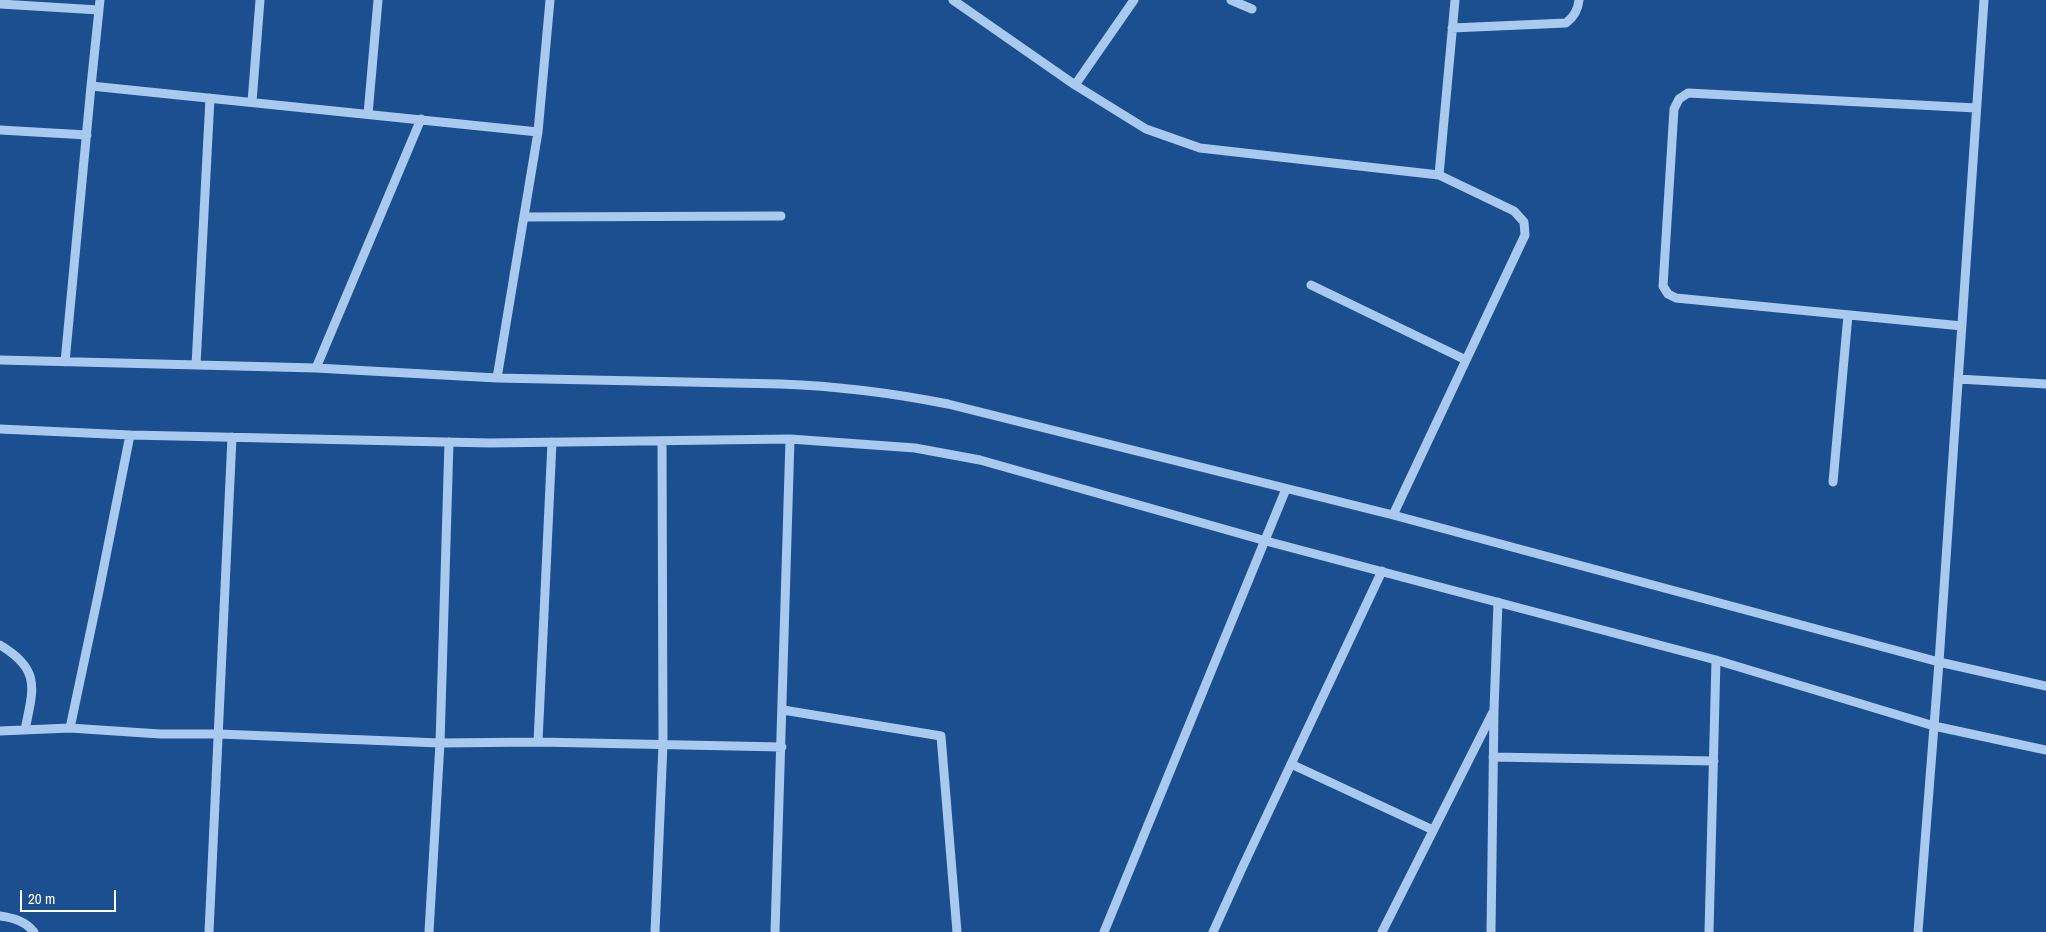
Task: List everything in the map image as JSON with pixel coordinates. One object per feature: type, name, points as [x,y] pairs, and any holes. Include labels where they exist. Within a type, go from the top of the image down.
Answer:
[{"type":"street","points":[[65,362],[100,0]]},
{"type":"street","points":[[252,102],[260,0]]},
{"type":"street","points":[[368,114],[378,0]]},
{"type":"street","points":[[497,378],[538,132],[550,0]]},
{"type":"street","points":[[952,0],[1075,85],[1146,129],[1200,148],[1439,175],[1514,211],[1524,222],[1525,235],[1393,515]]},
{"type":"street","points":[[1075,85],[1134,0]]},
{"type":"street","points":[[1231,0],[1252,9]]},
{"type":"street","points":[[1439,175],[1455,0]]},
{"type":"street","points":[[1452,28],[1566,23],[1573,18],[1579,6],[1579,0]]},
{"type":"street","points":[[1918,932],[1939,662],[1984,0]]},
{"type":"street","points":[[0,4],[99,10]]},
{"type":"street","points":[[91,86],[538,132]]},
{"type":"street","points":[[1962,326],[1676,298],[1668,294],[1663,286],[1674,109],[1679,99],[1688,93],[1976,108]]},
{"type":"street","points":[[196,366],[210,98]]},
{"type":"street","points":[[316,368],[422,119]]},
{"type":"street","points":[[0,130],[87,135]]},
{"type":"street","points":[[524,217],[781,216]]},
{"type":"street","points":[[1311,285],[1466,360]]},
{"type":"street","points":[[1833,482],[1848,315]]},
{"type":"street","points":[[0,360],[316,368],[497,378],[825,385],[881,391],[948,404],[1393,515],[1939,662],[2046,686]]},
{"type":"street","points":[[1958,379],[2046,384]]},
{"type":"street","points":[[0,429],[130,435],[449,442],[790,439],[916,448],[980,460],[1266,541],[1716,660],[1934,726],[2046,750]]},
{"type":"street","points":[[70,728],[100,591],[130,435]]},
{"type":"street","points":[[209,932],[232,437]]},
{"type":"street","points":[[775,932],[790,439]]},
{"type":"street","points":[[655,932],[663,744],[662,441]]},
{"type":"street","points":[[429,932],[440,743],[449,442]]},
{"type":"street","points":[[538,742],[552,442]]},
{"type":"street","points":[[1104,932],[1286,489]]},
{"type":"street","points":[[1214,932],[1382,571]]},
{"type":"street","points":[[1491,932],[1493,757],[1498,602]]},
{"type":"street","points":[[0,645],[20,661],[31,674],[33,689],[25,730]]},
{"type":"street","points":[[1709,932],[1716,660]]},
{"type":"street","points":[[783,710],[941,736],[957,932]]},
{"type":"street","points":[[1382,932],[1494,710]]},
{"type":"street","points":[[0,731],[70,728],[160,734],[218,734],[440,743],[538,742],[782,747]]},
{"type":"street","points":[[1493,757],[1714,761]]},
{"type":"street","points":[[1291,764],[1433,830]]},
{"type":"street","points":[[0,916],[14,918],[28,924],[34,932]]}]
